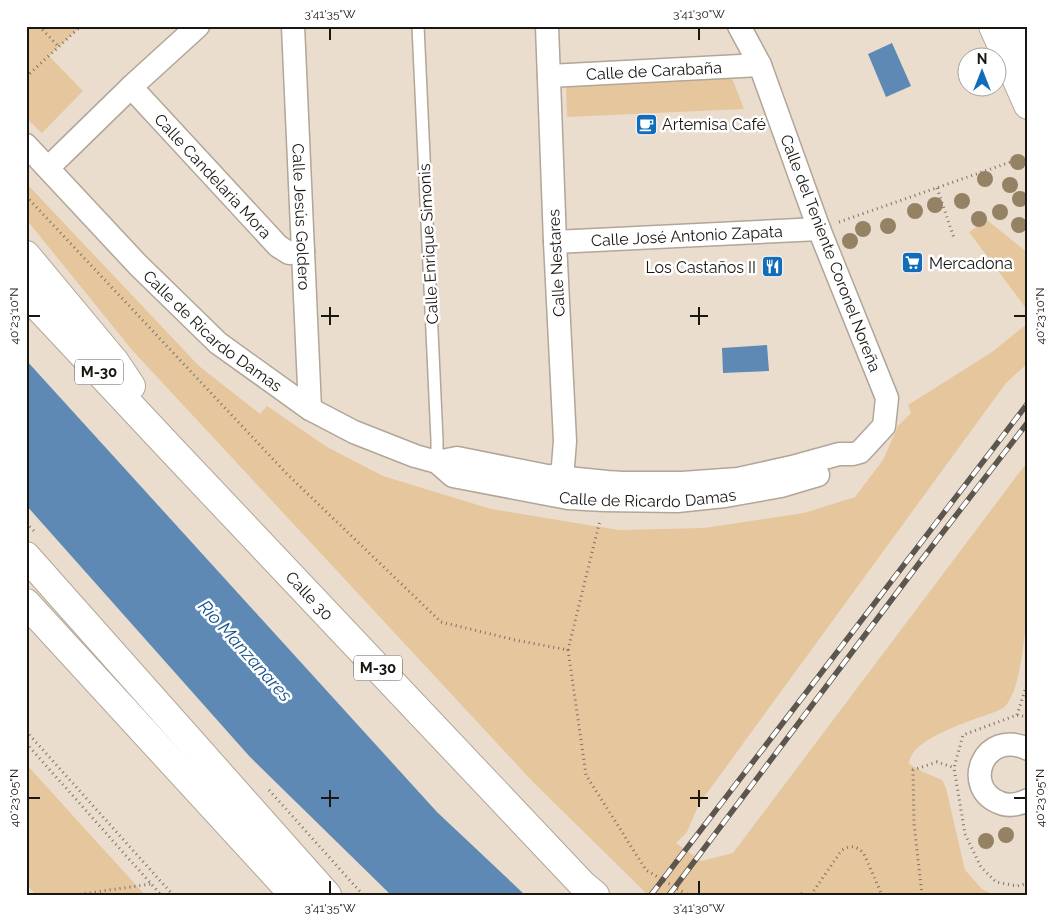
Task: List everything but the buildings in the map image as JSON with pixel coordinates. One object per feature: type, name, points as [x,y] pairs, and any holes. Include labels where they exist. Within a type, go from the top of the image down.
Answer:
[{"type":"main road","points":[[993,26],[1028,105]]},
{"type":"main road","points":[[1015,26],[1028,52]]},
{"type":"main road","points":[[26,255],[115,362],[172,450]]},
{"type":"main road","name":"Calle 30","points":[[26,294],[589,892]]},
{"type":"main road","points":[[26,556],[328,895]]},
{"type":"main road","points":[[26,602],[294,895]]},
{"type":"street","points":[[48,168],[131,86],[198,26]]},
{"type":"street","name":"Calle Jesús Goldero","points":[[293,26],[310,409]]},
{"type":"street","name":"Calle Nestares","points":[[547,26],[565,441],[563,466],[551,485]]},
{"type":"street","name":"Calle del Teniente Coronel Noreña","points":[[739,26],[760,65],[828,226],[887,398]]},
{"type":"street","name":"Calle de Carabaña","points":[[549,76],[760,65]]},
{"type":"street","name":"Calle Candelaria Mora","points":[[131,86],[278,246],[288,253],[303,252]]},
{"type":"street","name":"Calle de Ricardo Damas","points":[[26,145],[138,265],[218,343],[310,409],[354,432],[415,456],[437,462],[454,476],[551,485],[568,498],[604,500],[677,502],[781,486],[843,468],[853,454],[860,452],[884,426],[887,398]]},
{"type":"street","name":"Calle José Antonio Zapata","points":[[555,242],[828,226]]},
{"type":"street","points":[[1028,749],[1020,745],[1009,744],[1000,745],[991,750],[984,758],[980,767],[979,777],[987,794],[1002,804],[1012,805],[1028,800]]},
{"type":"lane","name":"Calle Enrique Simonis","points":[[418,26],[437,462]]},
{"type":"path","points":[[39,26],[59,47]]},
{"type":"path","points":[[26,77],[81,26]]},
{"type":"path","points":[[828,226],[1022,158],[1028,171]]},
{"type":"path","points":[[937,188],[954,238]]},
{"type":"path","points":[[26,196],[287,474],[441,622],[515,640],[568,650]]},
{"type":"path","points":[[601,518],[568,650],[586,775],[646,870],[688,895]]},
{"type":"path","points":[[1028,681],[1017,715],[1028,718]]},
{"type":"path","points":[[26,731],[173,895]]},
{"type":"path","points":[[26,743],[161,895]]},
{"type":"path","points":[[922,895],[914,824],[913,770],[938,762],[979,777]]},
{"type":"path","points":[[811,895],[841,851],[851,846],[861,850],[864,854],[882,895]]},
{"type":"path","points":[[75,895],[152,884]]},
{"type":"path","points":[[796,895],[800,893],[803,895]]},
{"type":"shaded area","points":[[26,26],[81,26],[49,56],[83,91],[42,133],[26,118]]},
{"type":"shaded area","points":[[732,78],[744,109],[567,117],[566,85]]},
{"type":"shaded area","points":[[26,183],[199,366],[260,414],[267,406],[327,447],[383,476],[491,509],[619,530],[704,528],[804,513],[855,497],[883,460],[898,426],[911,413],[908,405],[992,352],[1028,323],[1028,363],[1006,383],[699,804],[687,832],[676,843],[701,861],[733,853],[1028,461],[1028,592],[1020,665],[1013,692],[1003,708],[944,732],[923,743],[915,750],[909,763],[923,772],[942,780],[946,788],[965,870],[982,889],[994,895],[648,895],[533,782],[132,350],[26,219]]},
{"type":"shaded area","points":[[987,220],[1028,253],[1028,311],[969,232]]},
{"type":"shaded area","points":[[26,764],[145,895],[36,895],[26,884]]},
{"type":"water","points":[[892,43],[911,86],[886,97],[868,54]]},
{"type":"water","points":[[767,345],[769,371],[723,373],[722,348]]},
{"type":"water","name":"Río Manzanares","points":[[26,360],[437,812],[525,895],[391,895],[250,757],[26,505]]},
{"type":"railway","points":[[651,895],[1028,403]]},
{"type":"railway","points":[[669,895],[1028,422]]},
{"type":"place","name":"Artemisa Café","points":[[646,124]]},
{"type":"place","name":"Mercadona","points":[[913,263]]},
{"type":"place","name":"Los Castaños II","points":[[772,267]]}]
